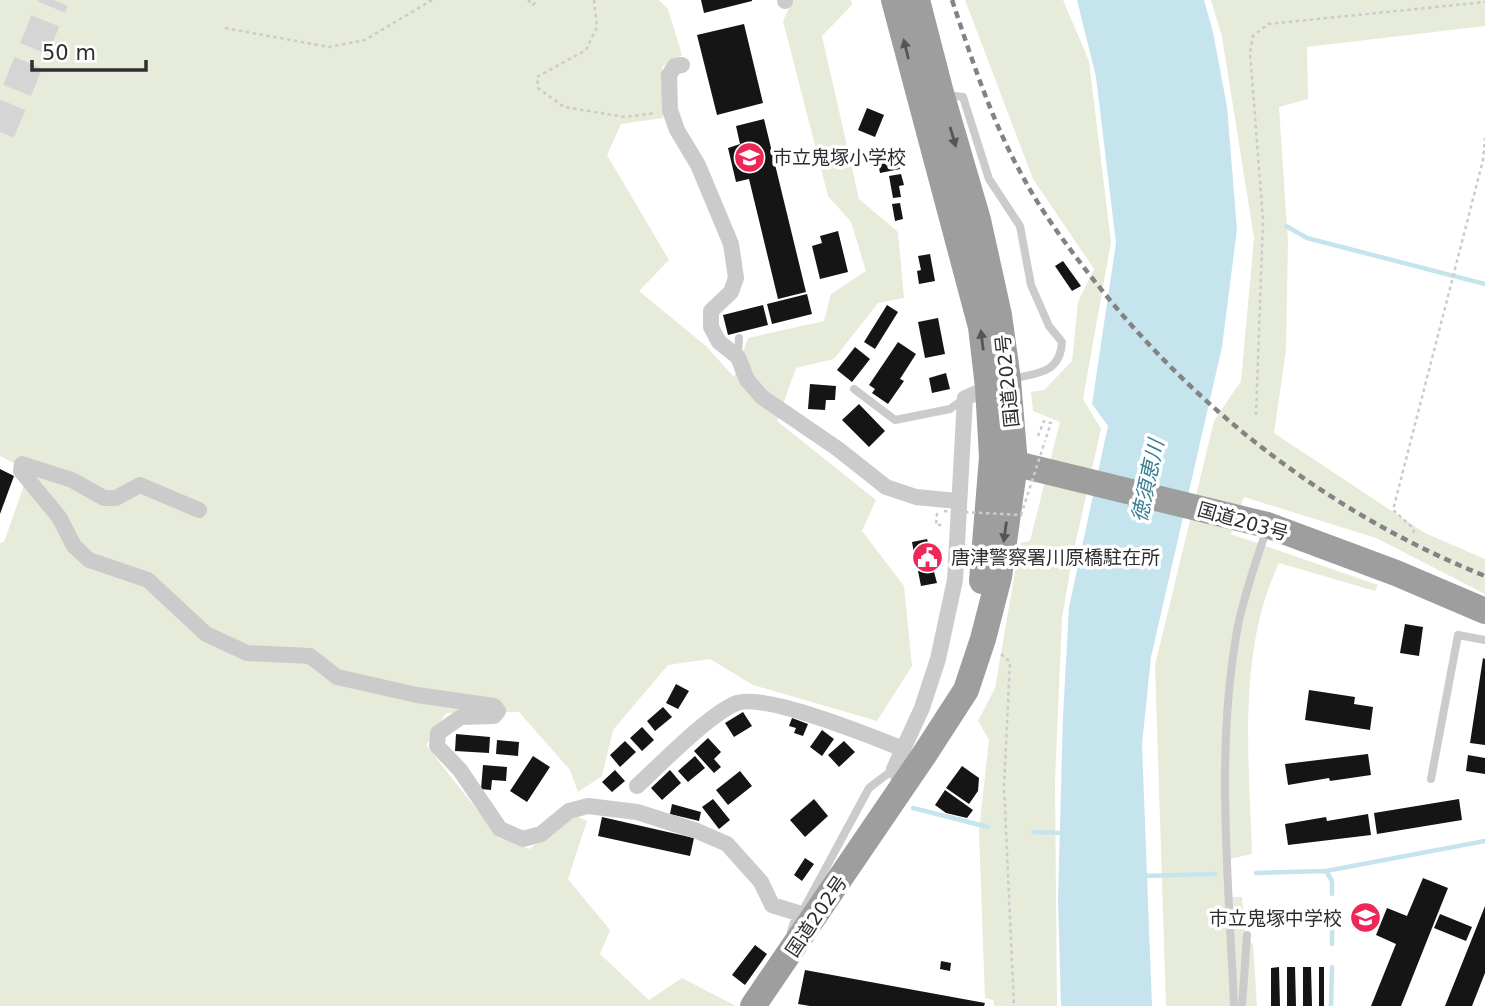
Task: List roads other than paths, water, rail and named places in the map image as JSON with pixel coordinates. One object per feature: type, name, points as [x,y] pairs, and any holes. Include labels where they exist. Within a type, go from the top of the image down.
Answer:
[{"type":"highway","name":"国道202号","points":[[894,0],[923,96],[978,220],[999,315],[987,388],[1003,461],[999,577],[983,639],[966,690],[914,752]]},
{"type":"highway","name":"国道202号","points":[[917,0],[923,96]]},
{"type":"highway","name":"国道202号","points":[[753,1006],[799,941],[914,752],[981,591],[1003,461]]},
{"type":"highway","name":"国道203号","points":[[1003,461],[1255,522],[1396,573],[1485,611]]},
{"type":"street","points":[[682,65],[675,66],[669,75],[670,110],[677,130],[698,165],[732,244],[736,278],[731,292],[711,311],[711,327],[719,342],[738,357],[747,380],[762,397],[838,449],[886,488],[916,497],[957,501]]},
{"type":"street","points":[[637,786],[709,722],[738,703],[746,702],[755,701],[835,722],[914,752],[922,708],[938,659],[955,580],[957,501],[987,388]]},
{"type":"street","points":[[199,510],[140,485],[116,498],[104,498],[72,480],[22,464],[21,471],[59,517],[74,546],[89,560],[148,580],[206,634],[247,653],[310,656],[337,677],[417,695],[495,706],[498,711],[494,716],[461,717],[438,733],[437,746],[460,770],[500,829],[523,839],[541,834],[569,811],[588,806],[637,812],[696,831],[727,844],[761,882],[772,905],[801,914],[795,930],[799,941]]},
{"type":"lane","points":[[854,389],[895,419],[950,409],[987,388],[1050,369],[1061,356],[1062,342],[1049,326],[1031,285],[1020,226],[989,179],[962,97],[923,96]]},
{"type":"lane","points":[[738,357],[739,338]]},
{"type":"lane","points":[[1234,1006],[1226,800],[1229,687],[1255,522]]},
{"type":"lane","points":[[1431,779],[1458,635],[1485,640]]},
{"type":"lane","points":[[801,914],[869,788],[899,777]]},
{"type":"lane","points":[[1242,1006],[1247,935]]},
{"type":"water","name":"徳須恵川","points":[[1077,0],[1204,0],[1227,107],[1237,229],[1222,347],[1151,657],[1142,744],[1152,1006],[1061,1006],[1058,900],[1069,607],[1108,426],[1092,404],[1116,243],[1096,77]]},
{"type":"waterway","points":[[1286,226],[1307,238],[1485,284]]},
{"type":"waterway","points":[[913,808],[988,827]]},
{"type":"waterway","points":[[1033,832],[1063,833]]},
{"type":"waterway","points":[[1256,873],[1326,871],[1485,841]]},
{"type":"waterway","points":[[1326,871],[1332,881],[1332,894]]},
{"type":"waterway","points":[[1142,876],[1215,874]]},
{"type":"waterway","points":[[1332,913],[1332,944]]},
{"type":"waterway","points":[[1331,1006],[1332,967]]},
{"type":"tunnel","points":[[0,132],[54,0]]},
{"type":"railway","points":[[952,0],[992,113],[1023,177],[1062,239],[1129,323],[1218,411],[1318,488],[1371,521],[1485,576]]},
{"type":"place","name":"市立鬼塚小学校","points":[[750,157]]},
{"type":"place","name":"唐津警察署川原橋駐在所","points":[[928,557]]},
{"type":"place","name":"市立鬼塚中学校","points":[[1365,918]]}]
